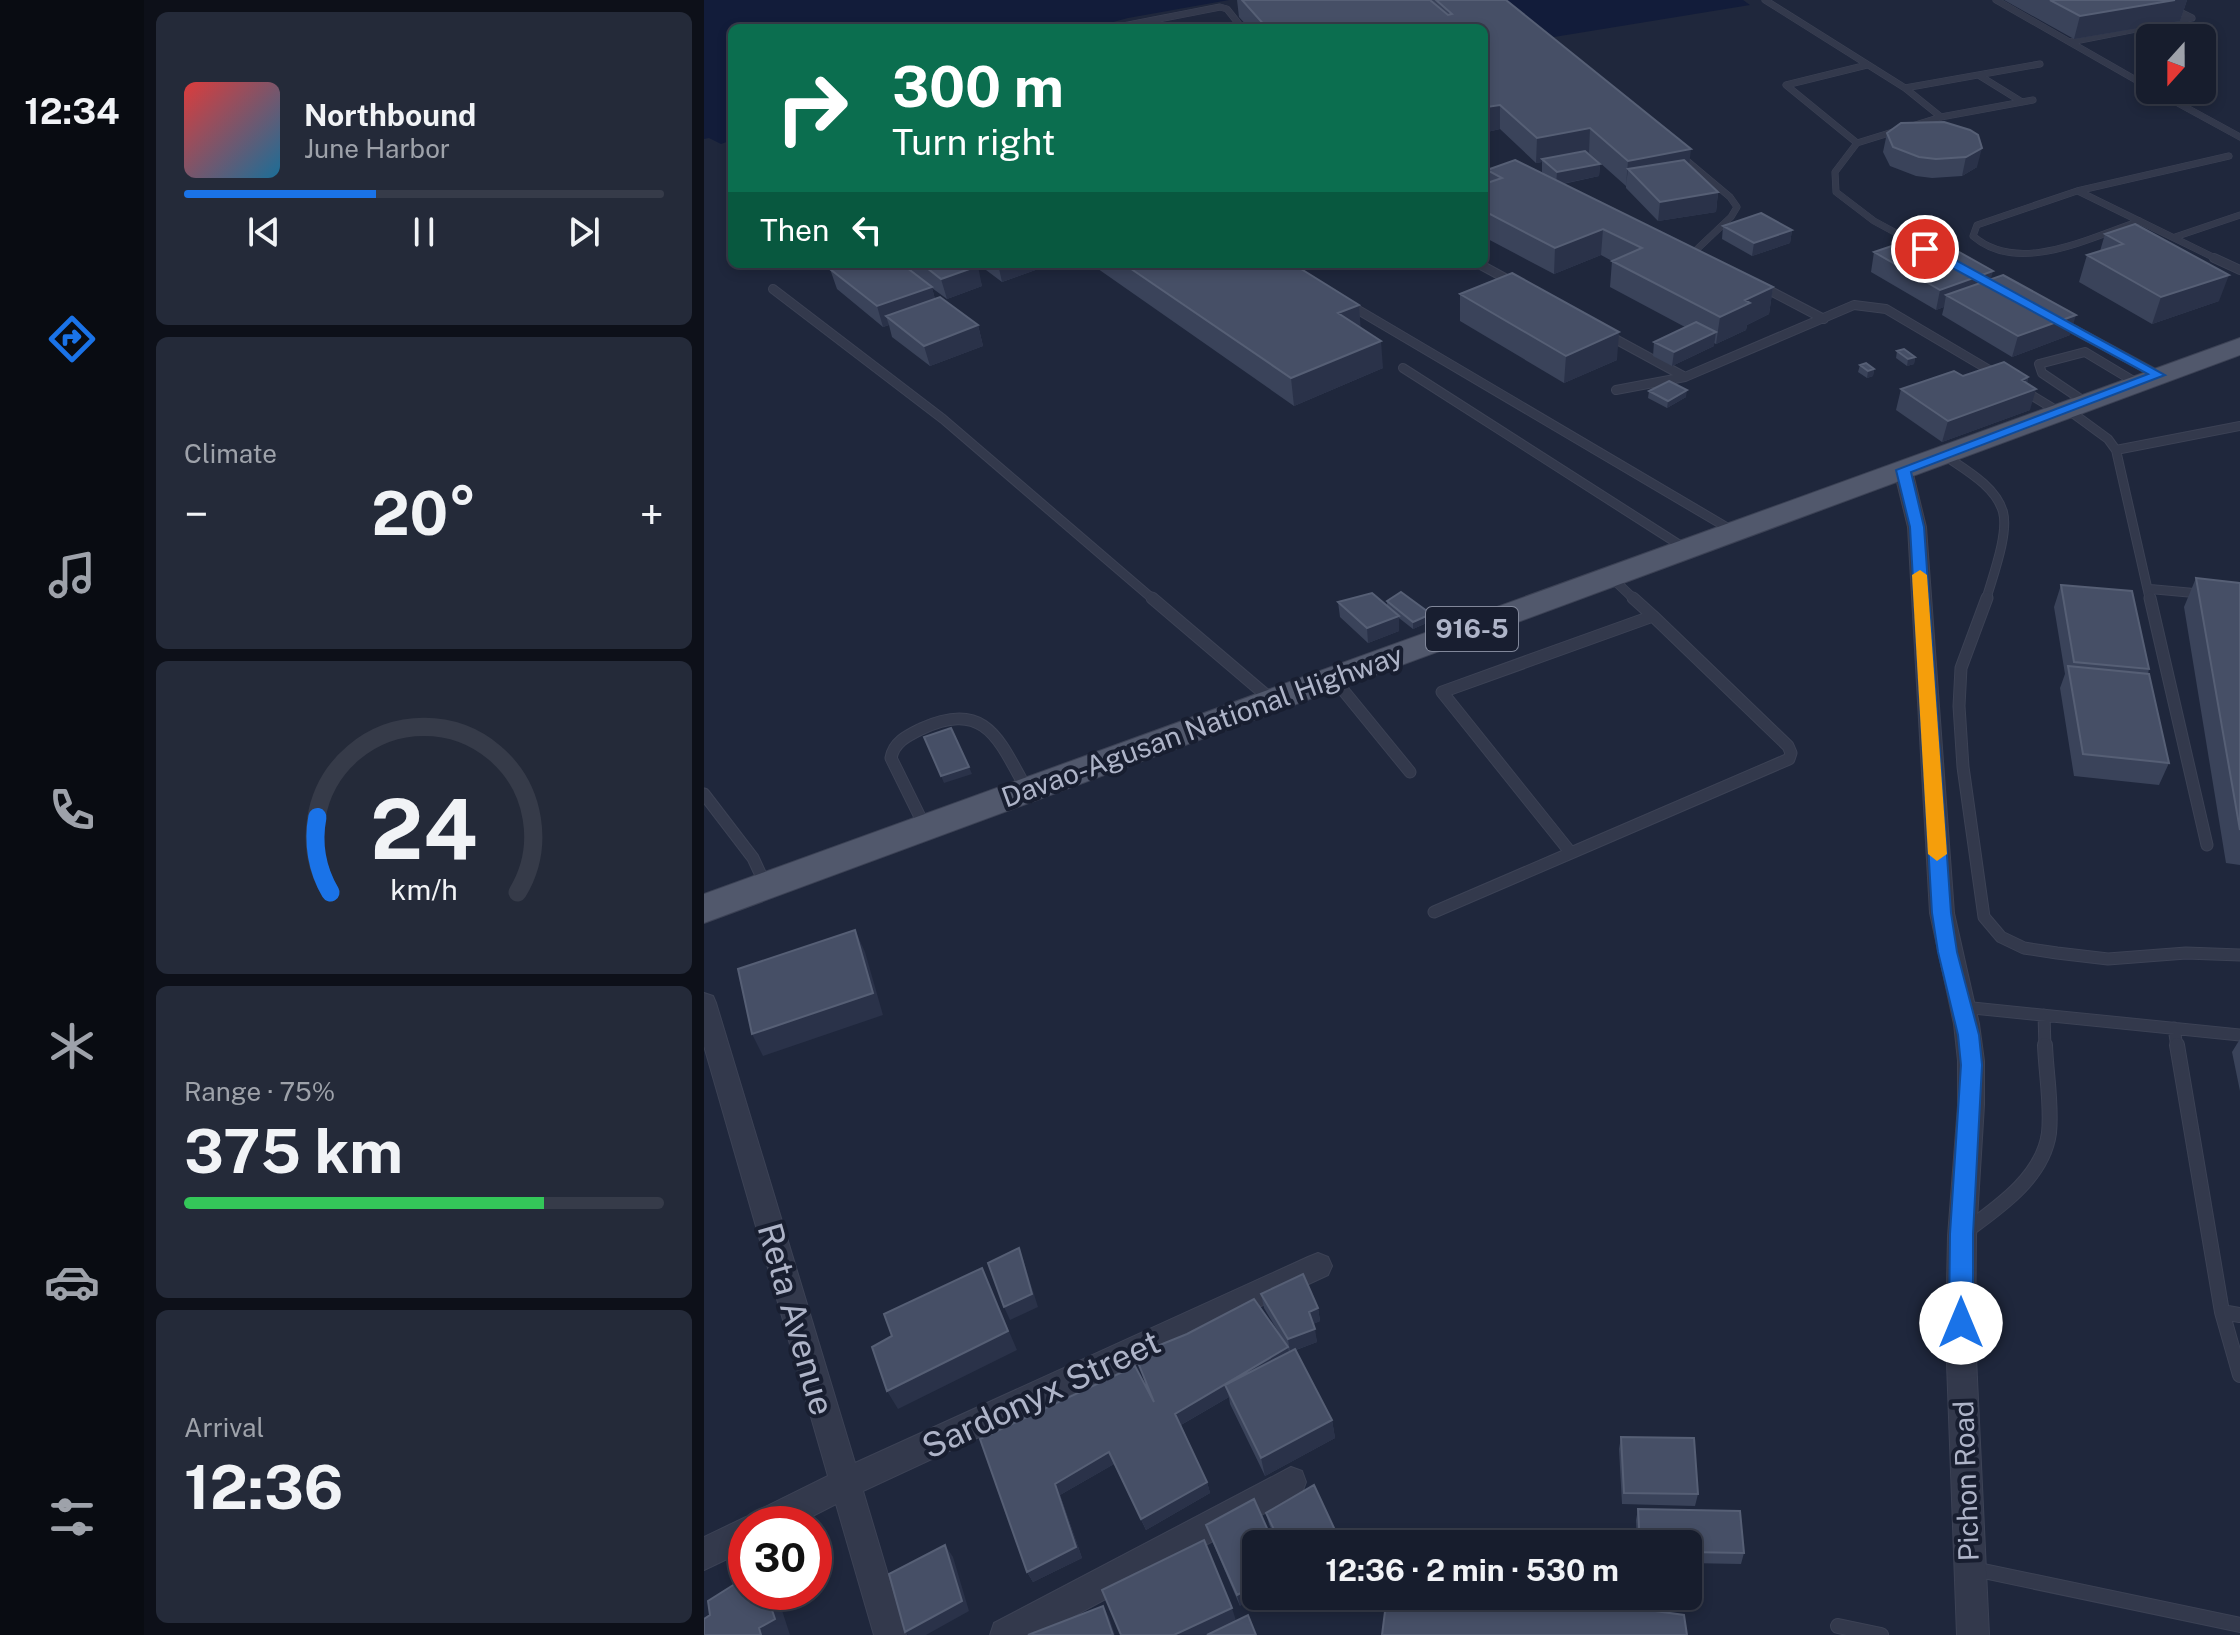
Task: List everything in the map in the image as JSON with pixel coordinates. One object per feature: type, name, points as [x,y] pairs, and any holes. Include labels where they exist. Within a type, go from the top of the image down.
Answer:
[{"type":"main road","name":"Davao-Agusan National Highway","points":[[704,909],[2240,346]]},
{"type":"street","name":"Pichon Road","points":[[1903,470],[1917,527],[1942,913],[1947,952],[1969,1035],[1971,1079],[1962,1234],[1963,1396],[1973,1635]]},
{"type":"street","name":"Reta Avenue","points":[[704,1003],[890,1635]]},
{"type":"street","name":"Sardonyx Street","points":[[800,1506],[1318,1266]]},
{"type":"street","points":[[1006,1635],[1291,1482]]},
{"type":"street","points":[[704,1554],[728,1542]]},
{"type":"lane","points":[[1765,0],[1905,88],[1941,117]]},
{"type":"lane","points":[[1996,0],[2136,80]]},
{"type":"lane","points":[[2070,42],[2192,18],[2156,0]]},
{"type":"lane","points":[[1133,24],[1220,7],[1239,24]]},
{"type":"lane","points":[[1229,12],[1244,10]]},
{"type":"lane","points":[[1905,88],[2040,64]]},
{"type":"lane","points":[[1857,143],[1786,85],[1867,65]]},
{"type":"lane","points":[[1980,76],[2022,102]]},
{"type":"lane","points":[[1928,250],[1853,208],[1836,192],[1833,179],[1857,143],[1941,117],[2033,100]]},
{"type":"lane","points":[[2180,104],[2240,137]]},
{"type":"lane","points":[[1671,148],[1730,197],[1737,207],[1731,217],[1694,252]]},
{"type":"lane","points":[[2140,221],[2025,256],[1998,254],[1973,236],[1977,225],[2077,191],[2229,156]]},
{"type":"lane","points":[[2077,191],[2240,270]]},
{"type":"lane","points":[[2175,237],[2240,215]]},
{"type":"lane","points":[[1681,247],[1708,259]]},
{"type":"lane","points":[[1486,268],[1520,287]]},
{"type":"lane","points":[[1750,281],[1824,319]]},
{"type":"lane","points":[[773,289],[943,419],[1273,701]]},
{"type":"lane","points":[[1343,301],[1733,531]]},
{"type":"lane","points":[[1616,390],[1685,377],[1854,305],[1886,309],[2070,407]]},
{"type":"lane","points":[[2050,316],[2146,378]]},
{"type":"lane","points":[[1603,332],[1685,377]]},
{"type":"lane","points":[[2146,378],[2085,352],[2039,364],[2042,373],[2070,407],[2108,439],[2116,450],[2207,845]]},
{"type":"lane","points":[[1403,368],[1686,549]]},
{"type":"lane","points":[[2116,450],[2240,426]]},
{"type":"lane","points":[[1944,455],[1984,484],[2003,512],[2002,541],[1985,604],[1961,668],[1959,706],[1963,767],[1984,917],[2001,937],[2024,948],[2057,953],[2108,959],[2186,953],[2240,955]]},
{"type":"lane","points":[[1434,912],[1789,759],[1791,753],[1788,746],[1612,578]]},
{"type":"lane","points":[[2150,589],[2210,595]]},
{"type":"lane","points":[[1571,853],[1442,692],[1653,616]]},
{"type":"lane","points":[[1334,679],[1410,772]]},
{"type":"lane","points":[[925,827],[891,758],[893,748],[917,730],[951,718],[972,718],[990,727],[1027,790]]},
{"type":"lane","points":[[704,794],[753,858],[766,886]]},
{"type":"lane","points":[[1963,1007],[2240,1035]]},
{"type":"lane","points":[[1962,1234],[1995,1211],[2023,1183],[2047,1147],[2044,1015]]},
{"type":"lane","points":[[2174,1028],[2222,1312],[2240,1375]]},
{"type":"lane","points":[[2222,1312],[2240,1315]]},
{"type":"lane","points":[[1970,1568],[2240,1625]]},
{"type":"lane","points":[[1838,1626],[1881,1635]]},
{"type":"water","points":[[704,0],[1229,0],[1106,24],[728,24],[728,141],[721,144],[704,139]]},
{"type":"water","points":[[1503,0],[1743,0],[1750,5],[1554,37]]},
{"type":"building","points":[[1242,0],[1430,0],[1448,15],[1452,14],[1436,0],[1506,0],[1691,149],[1628,161],[1590,128],[1537,138],[1500,105],[1488,107],[1488,24],[1263,24]]},
{"type":"building","points":[[2050,0],[2175,0],[2080,16]]},
{"type":"building","points":[[1944,122],[1978,135],[1982,148],[1966,157],[1919,157],[1893,147],[1887,133],[1901,123]]},
{"type":"building","points":[[1585,151],[1600,164],[1557,172],[1542,159]]},
{"type":"building","points":[[1515,160],[1773,287],[1745,300],[1750,303],[1720,317],[1612,261],[1642,248],[1603,229],[1555,248],[1488,213],[1488,183],[1502,178],[1488,170]]},
{"type":"building","points":[[1684,160],[1718,192],[1660,202],[1628,169]]},
{"type":"building","points":[[1761,213],[1792,230],[1754,243],[1723,226]]},
{"type":"building","points":[[2135,224],[2229,275],[2161,297],[2087,255],[2123,244],[2105,234]]},
{"type":"building","points":[[1927,234],[1993,271],[1940,290],[1874,252]]},
{"type":"building","points":[[907,268],[932,287],[877,306],[830,269]]},
{"type":"building","points":[[927,268],[972,268],[941,279]]},
{"type":"building","points":[[1130,268],[1299,268],[1359,305],[1338,313],[1381,341],[1291,378]]},
{"type":"building","points":[[1512,273],[1619,332],[1566,356],[1460,294]]},
{"type":"building","points":[[2003,275],[2076,315],[2018,336],[1946,295]]},
{"type":"building","points":[[940,297],[978,325],[924,346],[886,316]]},
{"type":"building","points":[[1696,322],[1716,332],[1674,352],[1654,342]]},
{"type":"building","points":[[1904,349],[1915,357],[1908,359],[1897,351]]},
{"type":"building","points":[[2004,362],[2028,377],[2022,380],[2036,389],[1948,421],[1901,389],[1954,371],[1963,376]]},
{"type":"building","points":[[1866,363],[1874,369],[1868,371],[1860,365]]},
{"type":"building","points":[[1669,381],[1687,390],[1668,401],[1649,391]]},
{"type":"building","points":[[2196,578],[2240,583],[2240,830]]},
{"type":"building","points":[[2061,585],[2132,591],[2149,669],[2074,662]]},
{"type":"building","points":[[1401,592],[1431,614],[1413,622],[1387,601]]},
{"type":"building","points":[[1372,593],[1399,616],[1367,628],[1338,602]]},
{"type":"building","points":[[2068,666],[2149,674],[2169,763],[2083,754]]},
{"type":"building","points":[[951,728],[969,767],[941,776],[924,737]]},
{"type":"building","points":[[855,930],[873,993],[752,1034],[738,969]]},
{"type":"building","points":[[1019,1248],[1032,1294],[1004,1307],[988,1263]]},
{"type":"building","points":[[982,1268],[1008,1331],[887,1391],[872,1347],[892,1336],[884,1314]]},
{"type":"building","points":[[1303,1274],[1318,1308],[1309,1312],[1315,1329],[1288,1339],[1261,1294]]},
{"type":"building","points":[[1254,1299],[1288,1347],[1175,1414],[1207,1482],[1141,1519],[1109,1452],[1055,1484],[1076,1547],[1027,1572],[980,1439],[1135,1366],[1154,1402],[1135,1355],[1187,1334]]},
{"type":"building","points":[[1295,1349],[1332,1420],[1261,1458],[1225,1385]]},
{"type":"building","points":[[1621,1437],[1694,1438],[1698,1494],[1624,1493]]},
{"type":"building","points":[[1314,1485],[1335,1530],[1274,1530],[1266,1513]]},
{"type":"building","points":[[1254,1499],[1268,1530],[1242,1530],[1242,1592],[1237,1595],[1206,1525]]},
{"type":"building","points":[[1638,1509],[1740,1511],[1744,1553],[1702,1552],[1702,1530],[1639,1530]]},
{"type":"building","points":[[1204,1540],[1232,1608],[1174,1635],[1121,1635],[1102,1590]]},
{"type":"building","points":[[945,1545],[962,1601],[905,1632],[889,1574]]},
{"type":"building","points":[[728,1588],[728,1610],[772,1610],[775,1619],[759,1628],[761,1635],[704,1635],[704,1619],[710,1615],[708,1601]]},
{"type":"building","points":[[1103,1606],[1113,1635],[1028,1635]]},
{"type":"building","points":[[1385,1610],[1647,1610],[1684,1615],[1687,1635],[1382,1635]]},
{"type":"building","points":[[1248,1615],[1256,1635],[1207,1635]]},
{"type":"slow traffic","points":[[1920,575],[1937,854]]},
{"type":"route","points":[[1925,249],[2158,375],[1903,470],[1914,504],[1917,527],[1928,737],[1942,913],[1947,952],[1969,1035],[1971,1108],[1962,1234],[1961,1323]]}]
